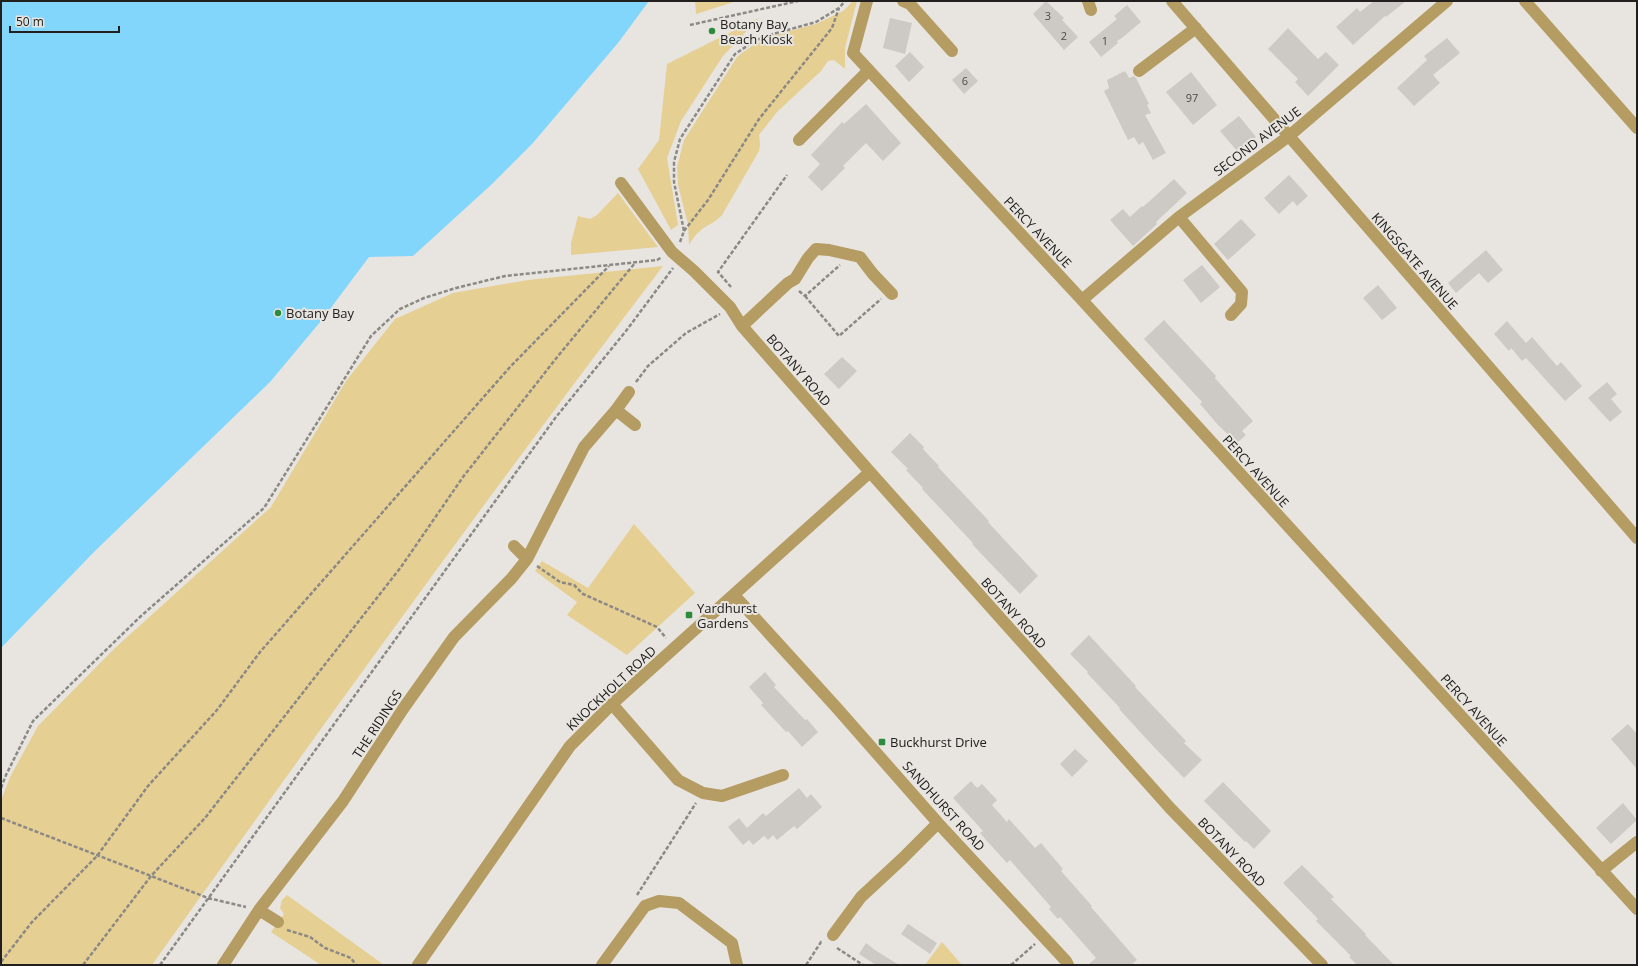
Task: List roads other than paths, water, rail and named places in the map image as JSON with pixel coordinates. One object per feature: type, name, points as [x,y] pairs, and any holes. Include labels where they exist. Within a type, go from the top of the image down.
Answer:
[{"type":"street","name":"PERCY AVENUE","points":[[867,1],[853,53],[1082,300],[1637,909]]},
{"type":"street","points":[[903,1],[910,4],[952,51]]},
{"type":"street","name":"KINGSGATE AVENUE","points":[[1172,1],[1637,538]]},
{"type":"street","name":"SECOND AVENUE","points":[[1082,300],[1179,217],[1289,136],[1447,1]]},
{"type":"street","points":[[1525,1],[1637,128]]},
{"type":"street","points":[[1139,71],[1196,28]]},
{"type":"street","points":[[799,140],[869,70]]},
{"type":"street","name":"BOTANY ROAD","points":[[621,183],[676,255],[730,307],[742,326],[870,472],[1170,808],[1322,965]]},
{"type":"street","points":[[1179,217],[1242,292],[1241,304],[1231,315]]},
{"type":"street","points":[[742,326],[788,283],[795,279],[808,258],[816,249],[852,254],[860,257],[889,294]]},
{"type":"street","name":"THE RIDINGS","points":[[223,965],[259,910],[343,801],[403,709],[454,637],[527,560],[584,447],[616,410],[629,392]]},
{"type":"street","points":[[616,410],[634,425]]},
{"type":"street","name":"KNOCKHOLT ROAD","points":[[418,965],[570,746],[612,704],[870,472]]},
{"type":"street","points":[[514,546],[527,560]]},
{"type":"street","name":"SANDHURST ROAD","points":[[734,595],[938,822],[1044,936],[1068,965]]},
{"type":"street","points":[[612,704],[678,780],[703,793],[722,796],[783,775]]},
{"type":"street","points":[[830,938],[861,897],[902,859],[938,822]]},
{"type":"street","points":[[1601,871],[1637,842]]},
{"type":"street","points":[[602,965],[645,906],[660,901],[679,903],[732,943],[737,965]]},
{"type":"street","points":[[259,910],[278,922]]},
{"type":"water","points":[[1,1],[649,1],[618,43],[532,144],[491,185],[413,256],[369,257],[321,321],[270,382],[95,551],[1,648]]},
{"type":"place","name":"Botany Bay Beach Kiosk","points":[[712,31]]},
{"type":"place","name":"Botany Bay","points":[[278,313]]},
{"type":"place","name":"Yardhurst Gardens","points":[[689,615]]},
{"type":"place","name":"Buckhurst Drive","points":[[882,742]]}]
